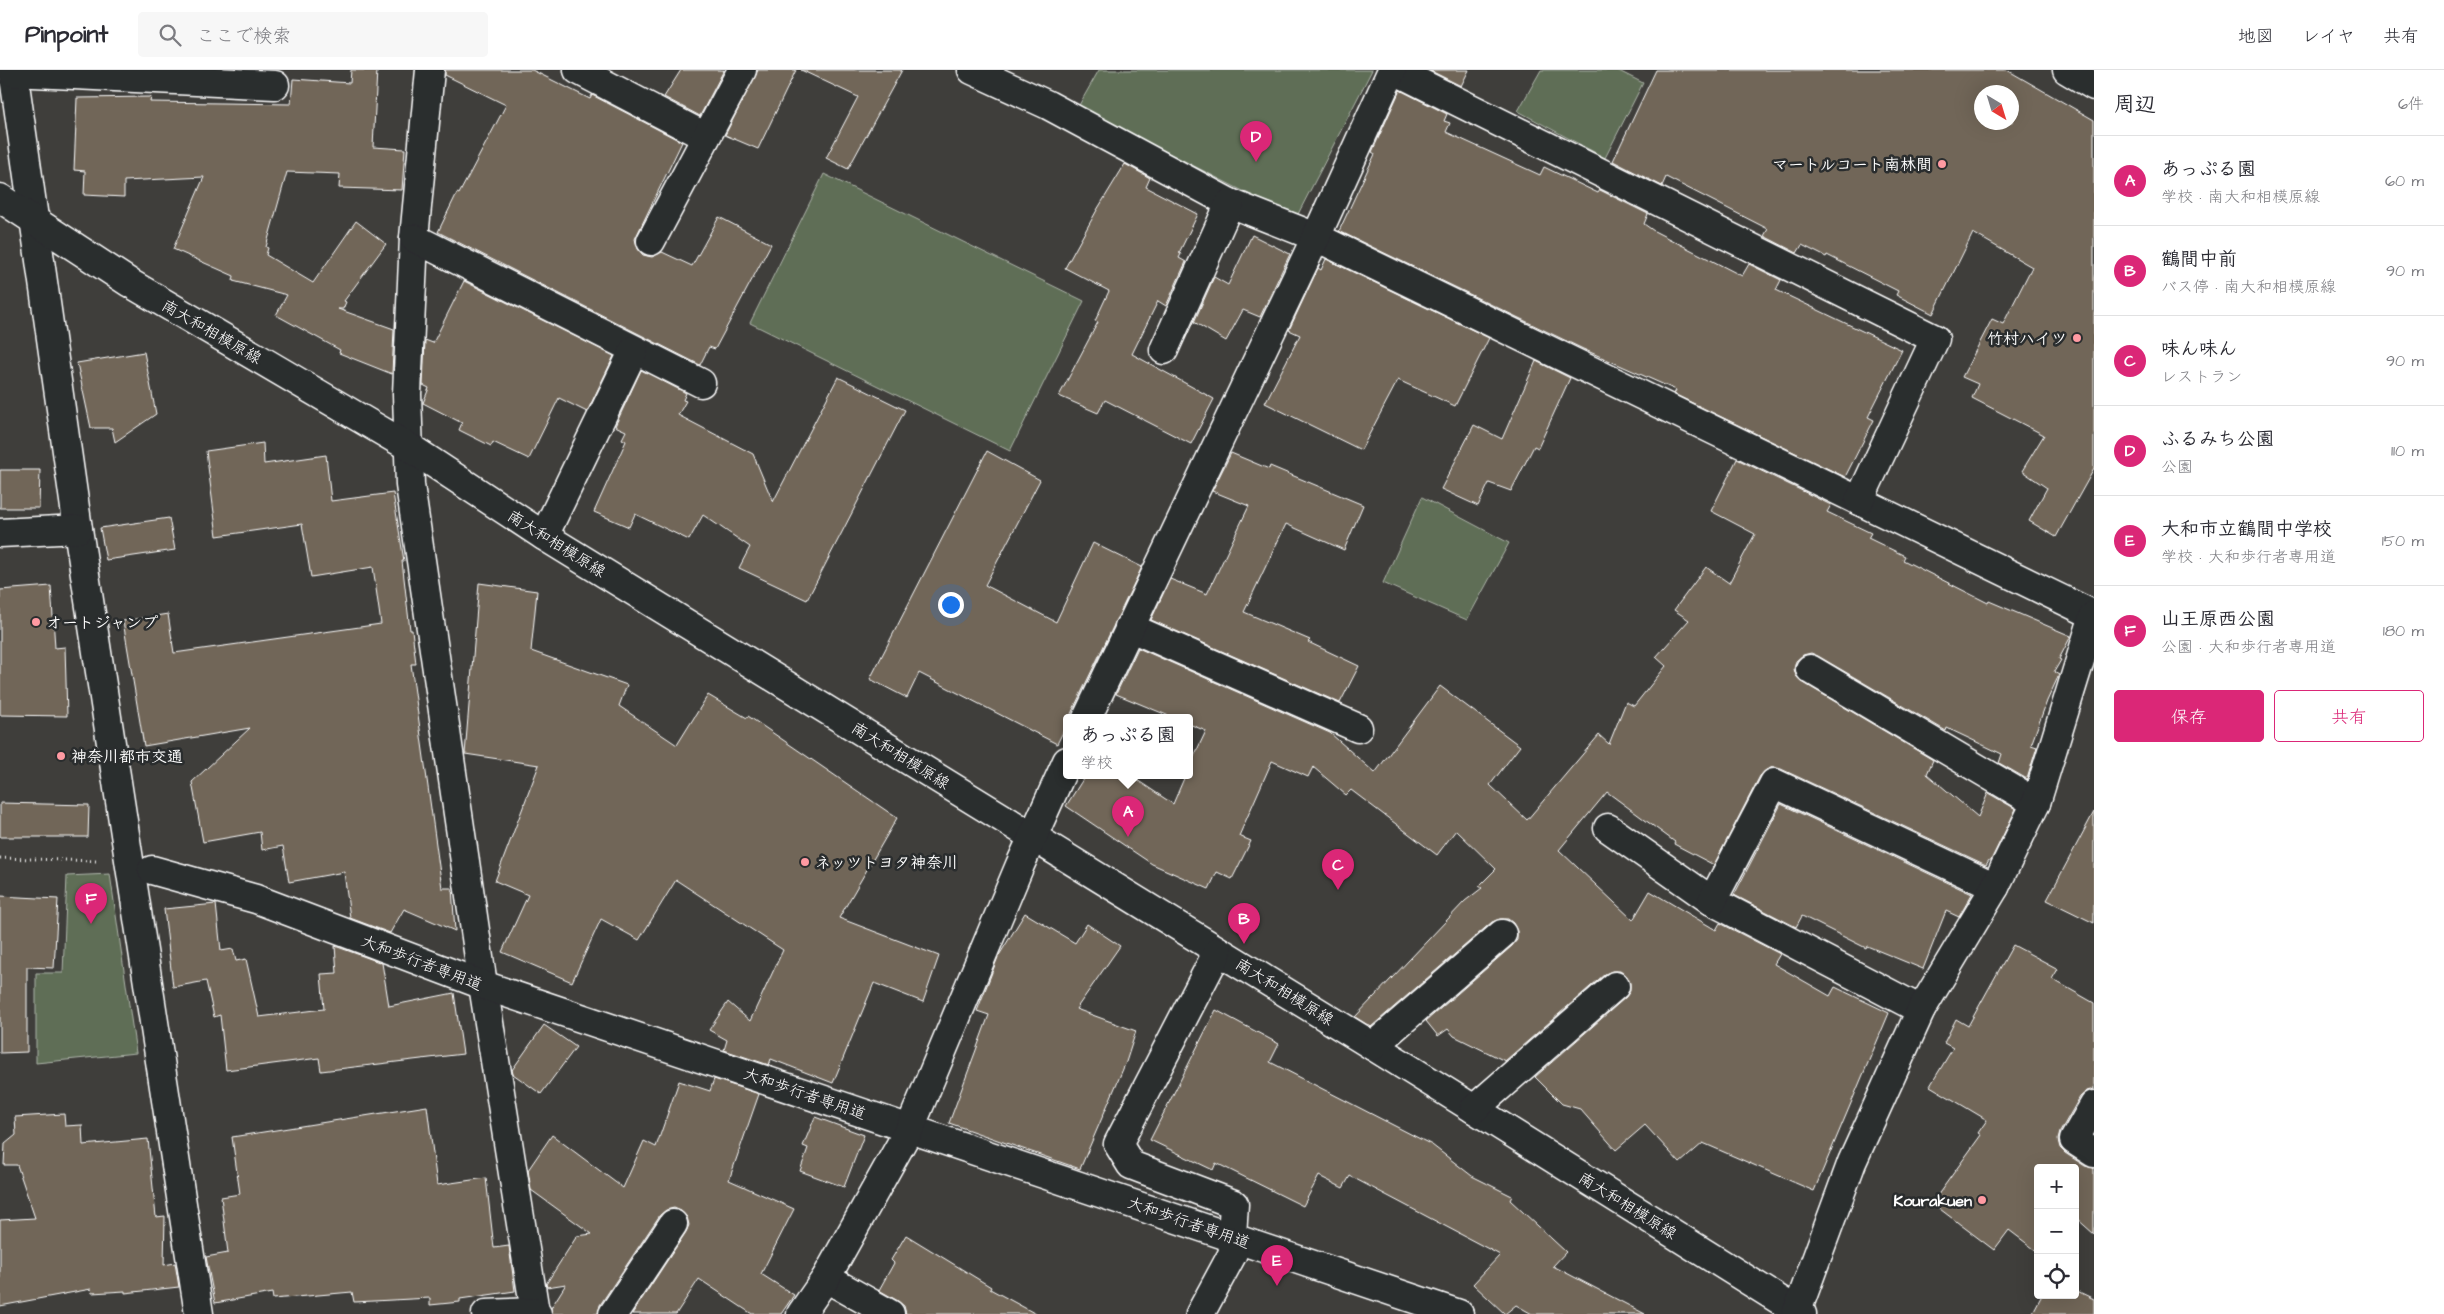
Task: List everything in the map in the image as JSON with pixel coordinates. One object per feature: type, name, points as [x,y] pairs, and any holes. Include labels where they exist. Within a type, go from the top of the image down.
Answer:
[{"type":"street","points":[[430,70],[414,238],[407,394],[410,485],[483,985],[536,1313],[486,1314]]},
{"type":"street","points":[[578,70],[706,137]]},
{"type":"street","points":[[651,241],[742,70]]},
{"type":"street","points":[[972,70],[1048,105],[1230,204],[1316,238],[2094,615],[2036,803],[1996,887],[1921,1010],[1852,1162],[1798,1313]]},
{"type":"street","points":[[1089,714],[1316,238],[1393,70],[1935,340],[1859,500]]},
{"type":"street","points":[[2067,70],[2094,86]]},
{"type":"street","points":[[199,1314],[78,529],[13,71],[275,85]]},
{"type":"street","name":"南大和相模原線","points":[[0,198],[130,282],[409,447],[544,536],[1373,1046],[1798,1313]]},
{"type":"street","points":[[1164,350],[1230,204]]},
{"type":"street","points":[[414,238],[701,383]]},
{"type":"street","points":[[544,536],[634,350]]},
{"type":"street","points":[[0,533],[78,529]]},
{"type":"street","points":[[1129,627],[1358,728]]},
{"type":"street","points":[[1810,669],[2036,803]]},
{"type":"street","points":[[801,1314],[826,1278],[910,1128],[1033,836],[1063,770]]},
{"type":"street","points":[[1712,900],[1774,783],[1996,887]]},
{"type":"street","points":[[1608,828],[1712,900],[1921,1010]]},
{"type":"street","name":"大和歩行者専用道","points":[[152,870],[256,899],[483,985],[1459,1314]]},
{"type":"street","points":[[1373,1046],[1502,934]]},
{"type":"street","points":[[1200,1314],[1233,1253],[1234,1204],[1131,1165],[1118,1144],[1218,951]]},
{"type":"street","points":[[1474,1109],[1615,986]]},
{"type":"street","points":[[2094,1105],[2074,1140],[2094,1153]]},
{"type":"street","points":[[613,1314],[673,1224]]},
{"type":"street","points":[[826,1278],[890,1314]]},
{"type":"path","points":[[0,858],[103,862]]},
{"type":"green space","points":[[1099,70],[1372,70],[1296,218],[1078,107]]},
{"type":"green space","points":[[1541,70],[1617,70],[1643,83],[1605,158],[1518,111]]},
{"type":"green space","points":[[824,174],[1084,301],[1010,451],[750,323]]},
{"type":"green space","points":[[1422,497],[1509,543],[1467,620],[1383,583]]},
{"type":"green space","points":[[110,874],[136,1053],[36,1063],[36,973],[63,973],[67,876]]},
{"type":"building","points":[[351,70],[377,70],[373,147],[405,149],[402,190],[339,188],[340,174],[287,172],[266,247],[268,248],[266,255],[313,283],[356,221],[386,244],[344,301],[346,302],[343,309],[338,309],[394,329],[392,374],[339,353],[340,350],[276,315],[287,295],[233,281],[234,276],[173,249],[204,177],[124,181],[124,197],[84,195],[85,171],[74,170],[77,98],[151,97],[150,102],[291,104],[293,79],[350,83]]},
{"type":"building","points":[[445,70],[532,70],[590,99],[592,95],[682,142],[635,239],[638,249],[643,255],[652,257],[662,252],[692,266],[719,217],[771,244],[715,349],[709,347],[700,365],[438,232],[457,193],[459,194],[506,105],[445,75]]},
{"type":"building","points":[[681,70],[724,70],[700,116],[664,97]]},
{"type":"building","points":[[758,70],[796,70],[758,149],[725,135]]},
{"type":"building","points":[[801,70],[902,70],[848,169],[826,158],[858,97]]},
{"type":"building","points":[[1429,70],[1469,70],[1461,86]]},
{"type":"building","points":[[1656,70],[2007,70],[2094,120],[2094,469],[2056,537],[2029,521],[2047,488],[2022,471],[2044,435],[1972,398],[1978,384],[1962,377],[1992,319],[2003,324],[2032,267],[1973,233],[1933,314],[1896,295],[1898,291],[1827,255],[1826,257],[1802,245],[1797,253],[1764,236],[1768,229],[1666,177],[1662,186],[1613,161]]},
{"type":"building","points":[[1400,90],[1447,114],[1444,121],[1450,123],[1446,132],[1540,175],[1544,167],[1598,193],[1600,190],[1648,214],[1644,224],[1654,231],[1742,276],[1749,264],[1781,280],[1776,290],[1902,350],[1868,417],[1874,420],[1845,477],[1674,394],[1676,390],[1583,349],[1339,231],[1375,154],[1372,152]]},
{"type":"building","points":[[1125,164],[1150,178],[1146,187],[1198,214],[1179,253],[1181,254],[1179,258],[1186,262],[1166,306],[1158,301],[1132,354],[1214,399],[1191,444],[1105,400],[1098,413],[1059,396],[1098,322],[1095,321],[1109,291],[1065,268]]},
{"type":"building","points":[[1252,235],[1290,254],[1260,317],[1243,310],[1226,341],[1194,322],[1214,277],[1228,285]]},
{"type":"building","points":[[1326,259],[1489,338],[1455,406],[1398,380],[1361,450],[1265,403],[1300,335],[1289,330],[1318,268],[1321,270]]},
{"type":"building","points":[[464,281],[614,356],[587,412],[559,398],[529,459],[493,442],[491,446],[459,430],[462,423],[423,403],[429,388],[423,385],[425,340],[433,343]]},
{"type":"building","points":[[144,352],[156,414],[115,442],[112,428],[91,428],[77,363]]},
{"type":"building","points":[[1536,361],[1570,378],[1538,448],[1534,446],[1511,491],[1489,483],[1478,506],[1441,489],[1474,425],[1502,439]]},
{"type":"building","points":[[641,370],[686,393],[683,400],[686,401],[678,415],[753,454],[773,502],[838,377],[905,410],[807,600],[739,568],[750,547],[703,515],[689,540],[635,514],[629,527],[594,512],[626,441],[622,439],[626,431],[615,426]]},
{"type":"building","points":[[263,443],[264,464],[326,455],[331,501],[393,493],[404,561],[402,561],[410,630],[412,630],[416,664],[411,664],[442,888],[452,888],[455,931],[404,909],[390,933],[350,918],[344,872],[289,882],[283,846],[262,850],[260,832],[203,842],[192,782],[250,728],[144,746],[123,621],[168,614],[174,653],[381,624],[373,567],[311,577],[302,524],[217,536],[206,451]]},
{"type":"building","points":[[987,451],[1040,480],[985,585],[1056,622],[1093,543],[1142,567],[1071,714],[1063,714],[1063,732],[1057,744],[919,673],[907,698],[870,679]]},
{"type":"building","points":[[1231,453],[1269,469],[1270,466],[1363,505],[1344,550],[1286,524],[1244,612],[1310,640],[1308,642],[1359,666],[1340,703],[1151,620],[1170,579],[1207,594],[1249,506],[1212,491]]},
{"type":"building","points":[[1737,459],[1831,505],[1827,512],[1871,533],[1868,538],[1905,556],[1903,560],[1988,603],[1989,601],[2071,636],[2054,672],[2059,675],[2031,745],[2037,747],[2027,779],[1999,763],[2002,754],[1947,728],[1946,731],[1818,656],[1811,653],[1803,655],[1796,661],[1794,669],[1796,676],[1802,682],[1933,760],[1927,774],[1978,817],[1988,793],[2016,809],[1991,860],[1986,865],[1781,769],[1773,767],[1766,770],[1760,776],[1714,865],[1674,844],[1675,842],[1607,792],[1559,850],[1633,920],[1650,891],[1716,930],[1720,923],[1780,954],[1774,964],[1830,996],[1835,987],[1889,1013],[1814,1191],[1703,1143],[1680,1163],[1645,1125],[1616,1150],[1580,1109],[1562,1104],[1535,1077],[1626,997],[1630,991],[1630,983],[1627,976],[1620,971],[1612,971],[1605,974],[1505,1061],[1454,1036],[1448,1029],[1438,1036],[1426,1021],[1517,940],[1517,931],[1513,923],[1508,919],[1492,922],[1371,1027],[1355,1017],[1465,901],[1482,888],[1479,886],[1496,869],[1456,830],[1437,855],[1351,790],[1346,795],[1313,767],[1308,777],[1272,761],[1239,836],[1251,841],[1232,879],[1217,872],[1209,889],[1152,864],[1066,806],[1083,779],[1136,779],[1173,804],[1184,779],[1193,779],[1193,759],[1206,731],[1193,726],[1193,714],[1164,714],[1116,694],[1138,648],[1330,733],[1375,773],[1440,686],[1520,746],[1490,785],[1527,820],[1599,735],[1609,744],[1626,702],[1634,706],[1666,666],[1656,657],[1689,620],[1674,610],[1706,567],[1729,583],[1755,534],[1711,511]]},
{"type":"building","points":[[0,470],[40,470],[39,508],[0,508]]},
{"type":"building","points":[[169,518],[175,550],[106,560],[100,528]]},
{"type":"building","points":[[479,583],[537,591],[531,651],[627,685],[619,706],[677,745],[708,695],[747,718],[748,716],[897,818],[839,918],[939,956],[923,1002],[874,983],[833,1083],[771,1059],[769,1065],[724,1050],[727,1040],[709,1030],[728,1002],[750,1021],[783,950],[676,880],[639,940],[601,919],[572,982],[502,952],[528,895],[495,881],[539,765],[465,754]]},
{"type":"building","points":[[51,586],[55,648],[65,647],[67,716],[0,715],[0,590]]},
{"type":"building","points":[[0,803],[89,805],[88,837],[0,837]]},
{"type":"building","points":[[1781,804],[1972,894],[1959,917],[1946,911],[1923,969],[1867,946],[1866,948],[1802,916],[1796,927],[1734,895]]},
{"type":"building","points":[[2094,812],[2094,923],[2047,900]]},
{"type":"building","points":[[0,896],[58,899],[54,968],[27,967],[27,1052],[0,1053]]},
{"type":"building","points":[[216,904],[221,951],[233,949],[236,961],[246,959],[259,1017],[324,1009],[321,974],[337,973],[335,946],[382,963],[389,1006],[454,993],[463,1054],[321,1071],[319,1058],[226,1070],[220,1015],[214,1017],[206,981],[173,987],[164,909]]},
{"type":"building","points":[[1025,913],[1075,943],[1087,924],[1120,946],[1076,1009],[1136,1031],[1126,1062],[1080,1169],[949,1123],[989,1015],[977,1011],[998,957]]},
{"type":"building","points":[[2013,945],[2058,969],[2052,979],[2094,1003],[2094,1089],[2087,1091],[2080,1097],[2060,1132],[2058,1140],[2060,1148],[2065,1153],[2085,1166],[2094,1168],[2094,1234],[2079,1221],[2079,1164],[2034,1164],[2034,1249],[2009,1230],[1994,1250],[1932,1203],[1981,1135],[1978,1133],[1987,1120],[1930,1086],[1953,1048],[1944,1043],[1956,1019],[1968,1026]]},
{"type":"building","points":[[1216,1010],[1279,1044],[1270,1062],[1432,1145],[1472,1176],[1512,1196],[1510,1200],[1566,1252],[1553,1266],[1645,1314],[1532,1314],[1516,1305],[1505,1314],[1473,1284],[1500,1255],[1350,1176],[1343,1188],[1319,1176],[1303,1206],[1216,1163],[1213,1170],[1150,1140]]},
{"type":"building","points":[[544,1025],[576,1047],[541,1094],[513,1074],[512,1070]]},
{"type":"building","points":[[714,1079],[759,1094],[729,1180],[794,1209],[761,1274],[794,1295],[781,1314],[752,1314],[699,1279],[676,1314],[632,1314],[689,1225],[687,1217],[681,1211],[674,1208],[666,1210],[660,1215],[600,1305],[598,1314],[552,1314],[551,1308],[566,1284],[547,1287],[546,1284],[577,1236],[592,1234],[531,1190],[528,1170],[552,1135],[623,1188],[644,1141],[656,1147],[679,1081],[710,1091]]},
{"type":"building","points":[[427,1106],[437,1185],[486,1178],[494,1248],[509,1246],[515,1291],[460,1299],[460,1302],[430,1305],[430,1298],[354,1302],[352,1292],[273,1299],[272,1293],[215,1303],[206,1257],[228,1253],[221,1197],[240,1194],[232,1137]]},
{"type":"building","points":[[64,1114],[65,1126],[82,1125],[83,1145],[148,1139],[156,1217],[165,1216],[164,1265],[175,1263],[179,1287],[125,1293],[125,1291],[92,1293],[91,1289],[0,1306],[0,1220],[35,1218],[17,1165],[4,1165],[5,1144],[16,1135],[15,1117]]},
{"type":"building","points":[[815,1117],[864,1135],[844,1187],[800,1171],[808,1148],[803,1146]]},
{"type":"building","points":[[906,1235],[991,1287],[990,1289],[1036,1314],[906,1314],[904,1306],[879,1290],[894,1263],[891,1260]]},
{"type":"building","points":[[2079,1292],[2094,1299],[2094,1314],[2032,1314],[2040,1299],[2079,1299]]},
{"type":"place","name":"ふるみち公園","points":[[1256,162]]},
{"type":"place","name":"マートルコート南林間","points":[[1942,164]]},
{"type":"place","name":"竹村ハイツ","points":[[2077,338]]},
{"type":"place","name":"オートジャンプ","points":[[36,622]]},
{"type":"place","name":"神奈川都市交通","points":[[61,756]]},
{"type":"place","name":"あっぷる園","points":[[1128,837]]},
{"type":"place","name":"ネッツトヨタ神奈川","points":[[805,862]]},
{"type":"place","name":"味ん味ん","points":[[1338,890]]},
{"type":"place","name":"山王原西公園","points":[[91,924]]},
{"type":"place","name":"鶴間中前","points":[[1244,944]]},
{"type":"place","name":"Kourakuen","points":[[1982,1200]]},
{"type":"place","name":"大和市立鶴間中学校","points":[[1277,1286]]}]
